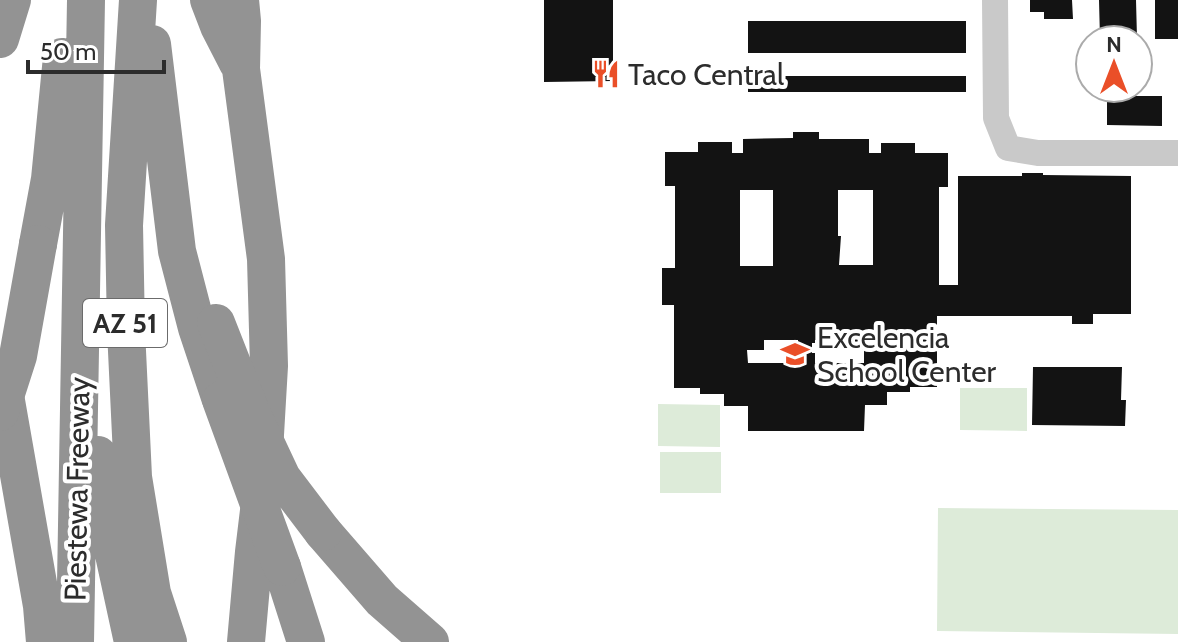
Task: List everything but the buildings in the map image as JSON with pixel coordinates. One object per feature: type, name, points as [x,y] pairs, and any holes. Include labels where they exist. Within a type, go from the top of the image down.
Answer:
[{"type":"highway","points":[[0,39],[12,0]]},
{"type":"highway","points":[[76,0],[63,52],[66,188],[100,490],[133,642]]},
{"type":"highway","name":"Piestewa Freeway","points":[[75,642],[66,188],[86,0]]},
{"type":"highway","name":"Piestewa Freeway","points":[[138,0],[124,225],[126,345],[133,477],[152,593],[168,642]]},
{"type":"highway","points":[[148,0],[177,251],[197,328],[306,642]]},
{"type":"highway","points":[[209,0],[241,69]]},
{"type":"highway","points":[[240,0],[241,69],[266,259],[269,366],[262,486],[246,642]]},
{"type":"highway","points":[[160,118],[216,323],[251,412],[282,478],[323,532],[382,600],[430,642]]},
{"type":"highway","points":[[0,360],[36,244],[66,188]]},
{"type":"highway","points":[[0,412],[18,356],[36,244]]},
{"type":"highway","points":[[0,367],[42,606],[45,642]]},
{"type":"street","points":[[995,0],[996,118],[1008,148],[1038,153],[1178,153]]},
{"type":"green space","points":[[960,388],[1027,388],[1027,431],[960,430]]},
{"type":"green space","points":[[658,404],[720,405],[720,447],[658,446]]},
{"type":"green space","points":[[660,452],[721,452],[721,493],[660,493]]},
{"type":"green space","points":[[938,508],[1178,510],[1178,634],[937,631]]},
{"type":"place","name":"Taco Central","points":[[606,74]]},
{"type":"place","name":"Excelencia School Center","points":[[795,354]]}]
